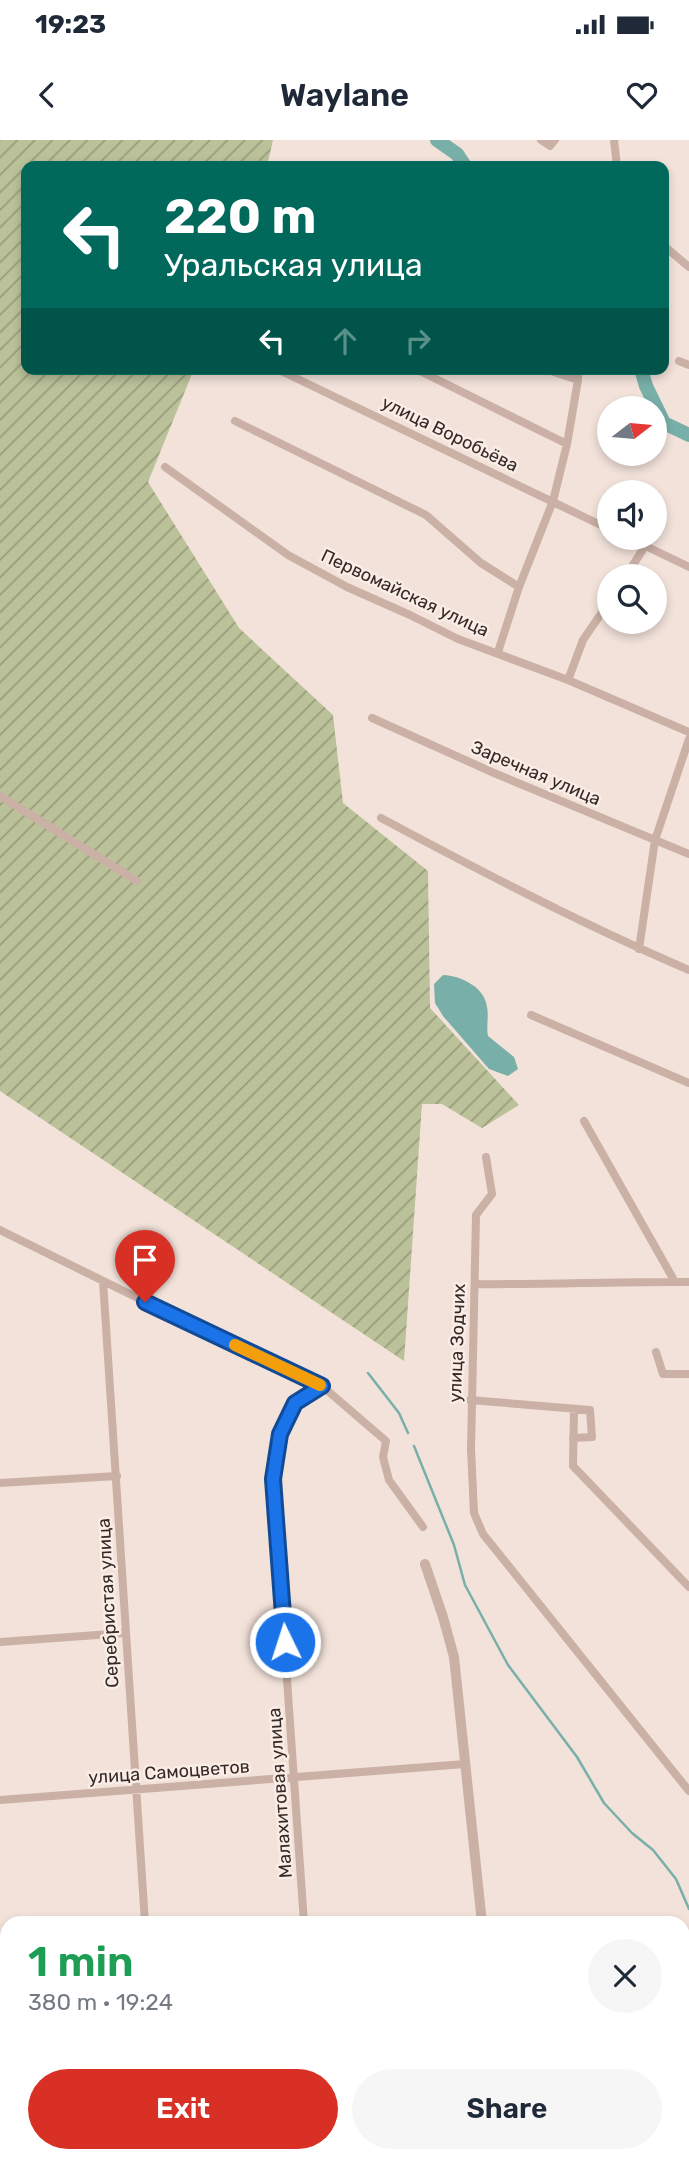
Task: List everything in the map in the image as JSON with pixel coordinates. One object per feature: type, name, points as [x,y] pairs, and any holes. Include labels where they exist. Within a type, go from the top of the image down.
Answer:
[{"type":"street","points":[[541,140],[552,143]]},
{"type":"street","points":[[614,140],[616,161]]},
{"type":"street","points":[[669,250],[689,267]]},
{"type":"street","points":[[679,361],[689,365]]},
{"type":"street","name":"улица Воробьёва","points":[[290,375],[597,522]]},
{"type":"street","points":[[428,375],[567,444]]},
{"type":"street","points":[[563,375],[578,380]]},
{"type":"street","points":[[498,652],[519,587],[553,501],[567,444],[578,375]]},
{"type":"street","points":[[235,421],[426,515],[481,563],[519,587]]},
{"type":"street","name":"Первомайская улица","points":[[165,467],[288,555],[347,587],[458,639],[568,680],[689,732]]},
{"type":"street","points":[[653,550],[689,567]]},
{"type":"street","points":[[568,680],[583,640],[597,620]]},
{"type":"street","name":"Заречная улица","points":[[372,718],[494,773],[689,854]]},
{"type":"street","points":[[639,949],[655,840],[689,739]]},
{"type":"street","points":[[0,796],[137,881]]},
{"type":"street","points":[[381,818],[460,861],[639,949],[689,970]]},
{"type":"street","points":[[531,1015],[689,1083]]},
{"type":"street","points":[[584,1121],[675,1282]]},
{"type":"street","name":"улица Зодчих","points":[[486,1157],[492,1194],[476,1215],[470,1400],[474,1513],[483,1534],[689,1791]]},
{"type":"street","points":[[0,1230],[322,1386],[386,1441],[383,1457],[389,1480],[423,1527]]},
{"type":"street","name":"Серебристая улица","points":[[103,1281],[145,1916]]},
{"type":"street","points":[[475,1284],[689,1282]]},
{"type":"street","points":[[656,1352],[663,1374],[689,1374]]},
{"type":"street","name":"Малахитовая улица","points":[[304,1916],[273,1479],[280,1434],[295,1403],[322,1386]]},
{"type":"street","points":[[470,1400],[590,1410],[592,1437],[573,1438]]},
{"type":"street","points":[[574,1410],[573,1466],[689,1587]]},
{"type":"street","points":[[0,1483],[117,1476]]},
{"type":"street","points":[[425,1564],[454,1657],[481,1916]]},
{"type":"street","points":[[0,1642],[125,1633]]},
{"type":"street","name":"улица Самоцветов","points":[[0,1800],[466,1764]]},
{"type":"green space","points":[[0,140],[273,140],[268,161],[21,161],[21,375],[192,375],[148,482],[239,628],[333,715],[343,803],[428,871],[430,1008],[519,1105],[482,1128],[442,1104],[422,1104],[404,1361],[0,1091]]},
{"type":"water","points":[[443,975],[464,980],[482,994],[487,1007],[488,1036],[514,1057],[518,1069],[508,1076],[489,1069],[443,1016],[435,1003],[434,984]]},
{"type":"waterway","points":[[437,140],[457,154],[462,161]]},
{"type":"waterway","points":[[643,375],[664,423],[689,435]]},
{"type":"waterway","points":[[368,1373],[399,1413],[408,1433]]},
{"type":"waterway","points":[[414,1446],[454,1545],[465,1585],[508,1665],[577,1757],[604,1803],[632,1833],[653,1850],[676,1879],[689,1909]]},
{"type":"slow traffic","points":[[235,1345],[320,1385]]},
{"type":"route","points":[[145,1302],[322,1386],[295,1403],[280,1434],[273,1479],[285,1642]]}]
